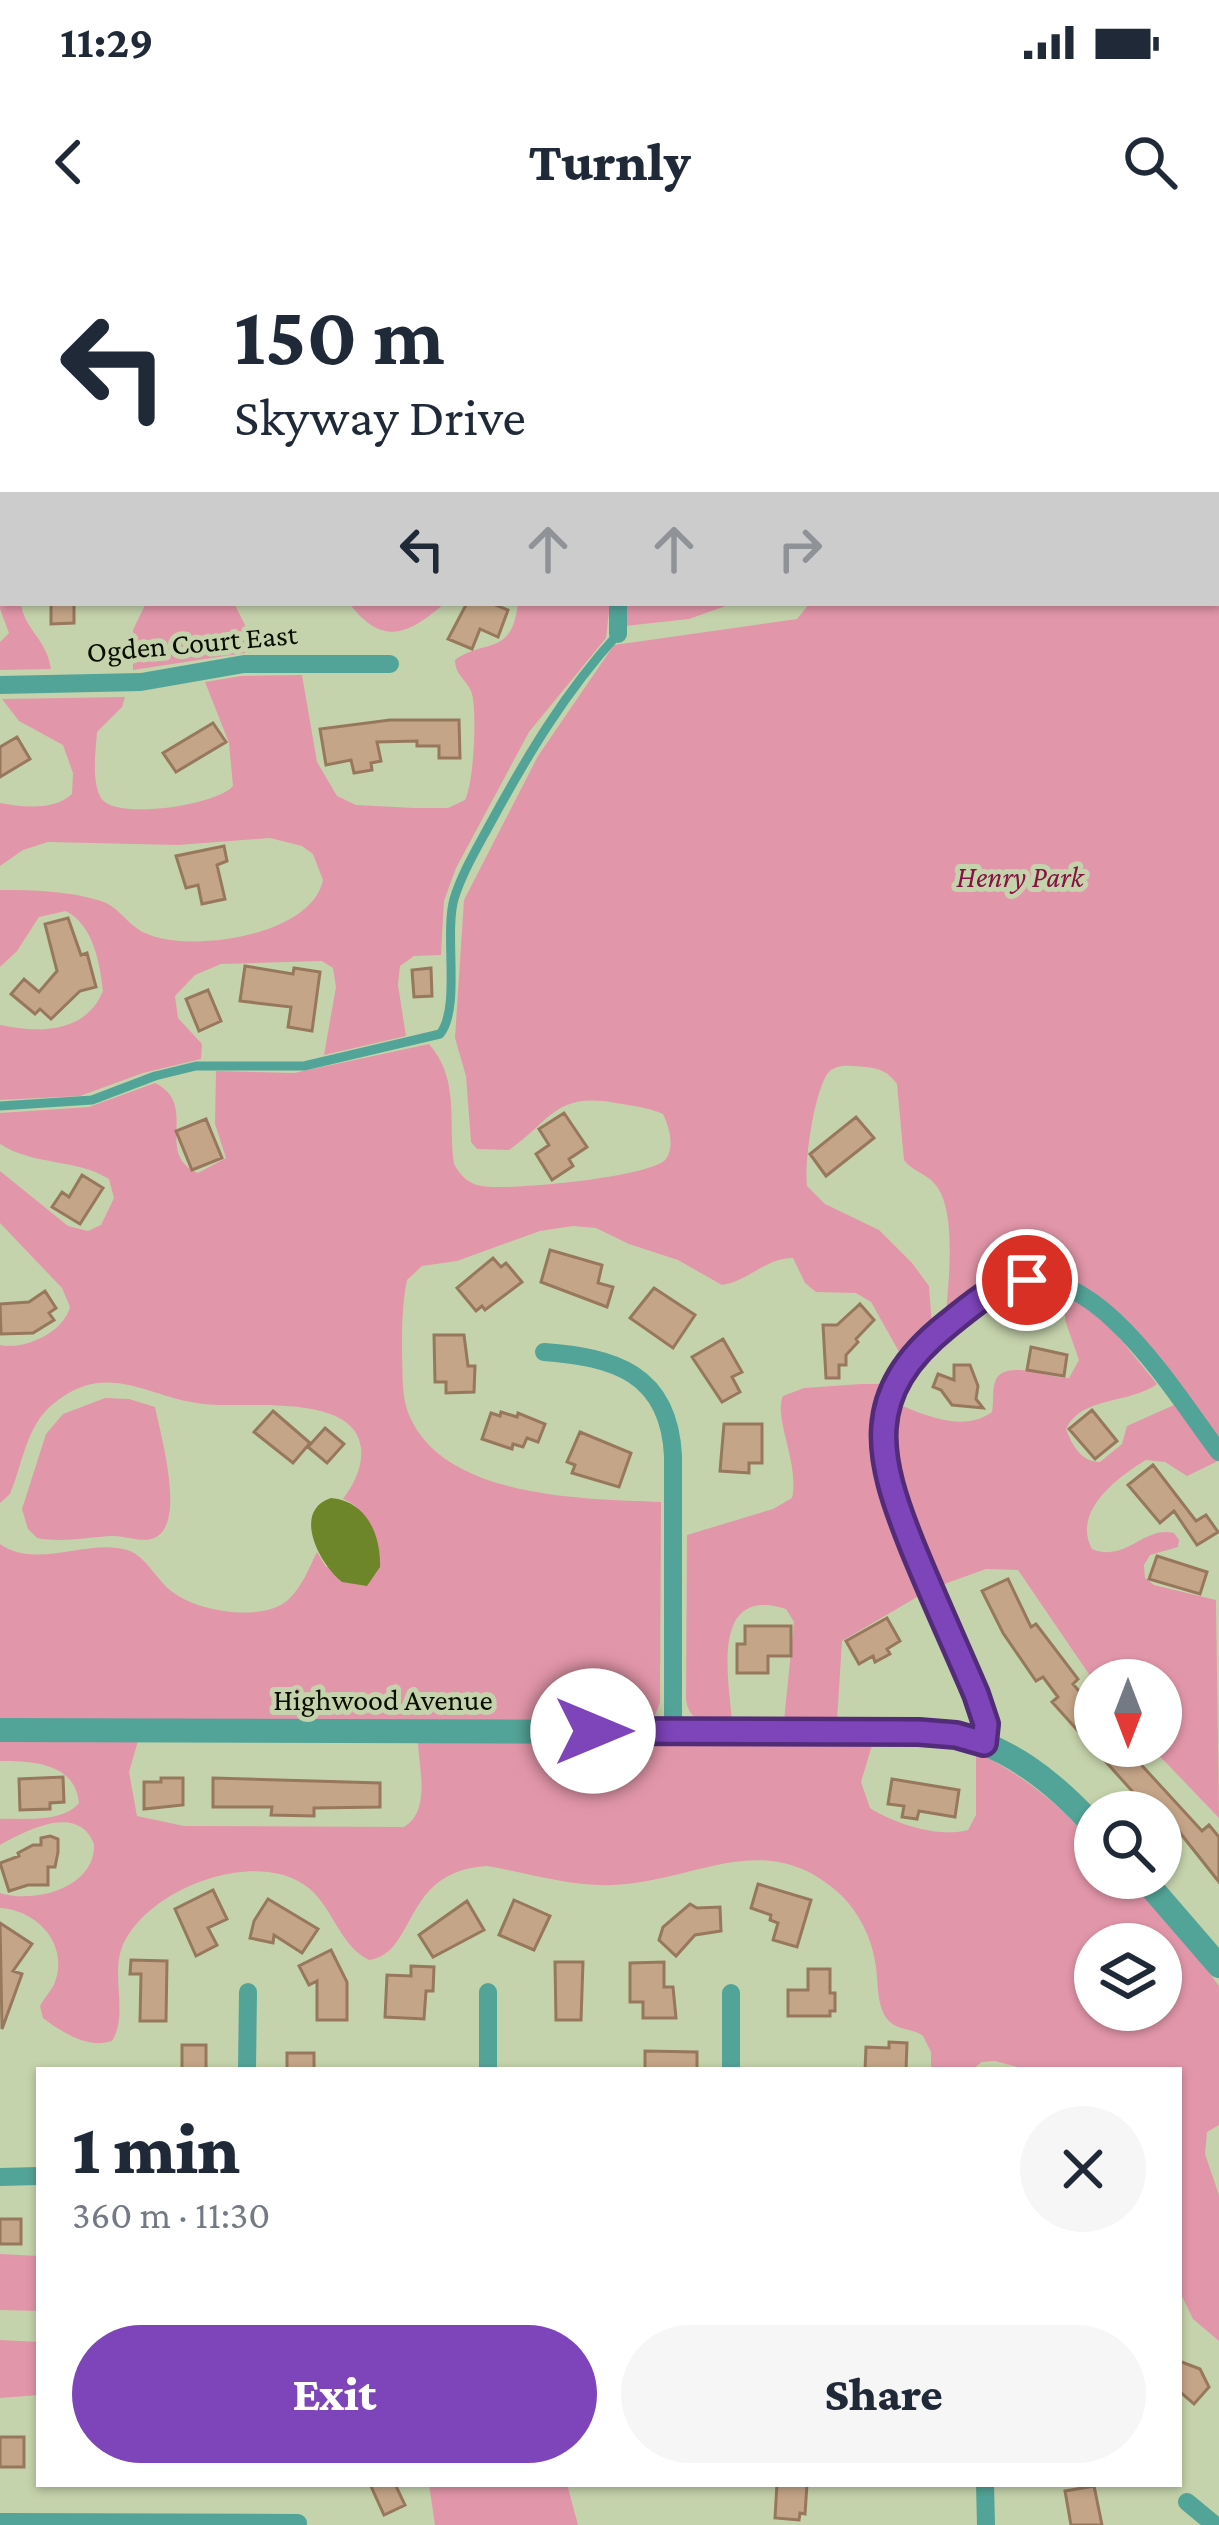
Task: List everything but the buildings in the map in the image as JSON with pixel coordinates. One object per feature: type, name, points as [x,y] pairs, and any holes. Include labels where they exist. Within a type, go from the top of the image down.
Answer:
[{"type":"street","points":[[618,606],[618,634]]},
{"type":"street","name":"Ogden Court East","points":[[0,685],[141,682],[244,664],[390,664]]},
{"type":"street","points":[[984,1743],[986,1724],[976,1694],[886,1474],[882,1443],[886,1410],[907,1363],[931,1338],[1002,1286],[1027,1280],[1057,1282],[1084,1295],[1117,1323],[1219,1452]]},
{"type":"street","points":[[544,1352],[592,1355],[624,1367],[646,1384],[668,1420],[674,1456],[673,1731]]},
{"type":"street","name":"Highwood Avenue","points":[[0,1730],[919,1732],[984,1743],[1051,1784],[1074,1806]]},
{"type":"street","points":[[1161,1899],[1219,1966]]},
{"type":"street","points":[[247,2067],[248,1992]]},
{"type":"street","points":[[488,1992],[488,2067]]},
{"type":"street","points":[[731,1993],[731,2067]]},
{"type":"street","points":[[0,2177],[36,2176]]},
{"type":"street","points":[[985,2487],[986,2525]]},
{"type":"street","points":[[1187,2502],[1215,2525]]},
{"type":"street","points":[[0,2522],[298,2523]]},
{"type":"lane","points":[[0,1106],[92,1100],[196,1066],[304,1066],[440,1034],[448,1019],[451,918],[462,880],[536,740],[618,634]]},
{"type":"green space","points":[[22,606],[51,669],[0,670],[0,642],[9,633],[0,609]]},
{"type":"green space","points":[[145,606],[236,606],[258,651],[133,670],[133,630]]},
{"type":"green space","points":[[352,606],[441,606],[396,632],[361,617]]},
{"type":"green space","points":[[517,606],[610,606],[606,638],[529,732],[456,868],[444,901],[441,955],[414,956],[400,966],[398,985],[406,1036],[324,1055],[336,987],[333,968],[322,961],[221,964],[195,975],[175,996],[178,1018],[202,1044],[201,1059],[80,1096],[0,1100],[0,1025],[45,1029],[73,1023],[85,1016],[103,991],[89,935],[66,911],[39,917],[0,967],[0,890],[101,901],[145,933],[190,941],[218,940],[273,927],[297,915],[314,899],[323,880],[313,854],[302,846],[270,838],[178,845],[48,842],[23,850],[0,866],[0,803],[56,803],[72,794],[73,773],[63,745],[19,721],[2,699],[125,697],[122,707],[97,732],[98,791],[110,805],[167,808],[208,799],[233,786],[229,743],[205,682],[302,675],[317,762],[337,796],[356,805],[448,808],[465,800],[474,748],[472,694],[455,660],[504,639]]},
{"type":"green space","points":[[625,606],[726,606],[689,619],[625,626]]},
{"type":"green space","name":"Henry Park","points":[[808,606],[1219,606],[1219,1442],[1150,1352],[1054,1275],[946,1316],[950,1247],[946,1210],[934,1183],[904,1160],[897,1084],[879,1070],[840,1066],[828,1073],[818,1095],[807,1186],[825,1204],[879,1230],[929,1286],[932,1327],[902,1357],[871,1302],[856,1293],[816,1292],[805,1283],[793,1258],[722,1285],[678,1260],[596,1228],[573,1226],[540,1231],[457,1261],[422,1266],[407,1280],[402,1325],[404,1394],[410,1417],[428,1444],[485,1479],[521,1489],[661,1502],[660,1702],[655,1716],[636,1721],[0,1720],[0,1544],[30,1554],[112,1547],[127,1550],[185,1600],[231,1612],[263,1611],[288,1600],[317,1552],[326,1567],[380,1556],[364,1515],[343,1499],[361,1462],[354,1430],[339,1418],[294,1406],[203,1404],[128,1385],[92,1384],[73,1391],[44,1413],[31,1434],[10,1494],[0,1503],[0,1345],[42,1338],[60,1325],[70,1307],[62,1288],[0,1223],[0,1171],[68,1226],[88,1231],[101,1225],[114,1198],[109,1179],[96,1172],[27,1156],[0,1144],[0,1113],[89,1107],[155,1083],[168,1092],[174,1104],[179,1154],[198,1173],[226,1158],[215,1124],[216,1071],[294,1073],[429,1044],[449,1086],[454,1164],[473,1183],[497,1187],[548,1184],[655,1166],[666,1159],[670,1149],[663,1114],[596,1101],[580,1101],[556,1111],[509,1150],[477,1149],[471,1142],[466,1076],[455,1038],[464,900],[538,756],[614,645],[797,619]]},
{"type":"green space","points":[[1065,1293],[1108,1324],[1157,1384],[1073,1418],[1066,1429],[1078,1452],[1100,1462],[1122,1444],[1127,1426],[1174,1405],[1218,1461],[1187,1476],[1165,1462],[1146,1460],[1100,1497],[1092,1509],[1087,1535],[1092,1549],[1104,1552],[1163,1532],[1174,1533],[1178,1547],[1150,1555],[1144,1565],[1145,1578],[1154,1585],[1216,1600],[1219,1818],[1170,1767],[1182,1767],[1182,1659],[1079,1659],[1018,1570],[986,1569],[936,1587],[899,1495],[888,1447],[895,1403],[943,1420],[968,1421],[992,1412],[995,1382],[1007,1371],[1069,1378],[1079,1360],[1065,1320]]},
{"type":"green space","points":[[886,1384],[879,1415],[879,1468],[891,1515],[924,1593],[842,1641],[837,1721],[784,1721],[794,1622],[786,1609],[762,1605],[745,1610],[729,1639],[732,1721],[696,1718],[686,1699],[687,1535],[773,1509],[792,1498],[793,1471],[781,1416],[783,1396],[804,1388]]},
{"type":"green space","points":[[105,1398],[155,1407],[169,1479],[168,1518],[162,1532],[146,1540],[37,1538],[28,1529],[22,1509],[46,1434],[63,1414]]},
{"type":"green space","points":[[0,1741],[138,1741],[129,1772],[137,1816],[184,1826],[404,1827],[421,1800],[418,1742],[873,1742],[861,1782],[870,1808],[904,1824],[956,1832],[968,1830],[976,1815],[976,1752],[1025,1781],[1074,1822],[1074,1899],[1148,1899],[1170,1923],[1074,1923],[1074,2031],[1182,2031],[1182,1936],[1219,1986],[1219,2125],[1207,2132],[1205,2154],[1219,2195],[1219,2341],[1193,2319],[1182,2296],[1182,2067],[1017,2067],[995,2061],[975,2067],[931,2067],[931,2052],[923,2036],[894,2025],[885,2016],[873,1952],[859,1918],[842,1896],[814,1875],[759,1860],[614,1885],[566,1882],[487,1866],[459,1871],[425,1896],[385,1954],[369,1960],[349,1944],[303,1884],[281,1874],[228,1874],[174,1894],[133,1929],[119,1961],[117,2031],[112,2041],[94,2043],[67,2034],[43,2018],[40,2006],[54,1985],[58,1968],[53,1942],[37,1922],[0,1908],[0,1893],[29,1896],[60,1889],[85,1872],[92,1859],[94,1844],[86,1832],[64,1822],[37,1827],[0,1845],[0,1819],[53,1817],[79,1803],[70,1780],[50,1767],[0,1761]]},
{"type":"green space","points":[[0,2254],[36,2256],[36,2311],[0,2310]]},
{"type":"green space","points":[[0,2340],[36,2342],[36,2395],[0,2398]]},
{"type":"green space","points":[[429,2487],[568,2487],[578,2525],[435,2525]]},
{"type":"shaded area","points":[[331,1498],[354,1505],[374,1531],[380,1567],[367,1586],[342,1582],[318,1551],[313,1514]]},
{"type":"route","points":[[593,1731],[919,1732],[984,1743],[986,1724],[976,1694],[888,1484],[882,1435],[893,1386],[915,1354],[987,1295],[1010,1282],[1027,1280]]}]
